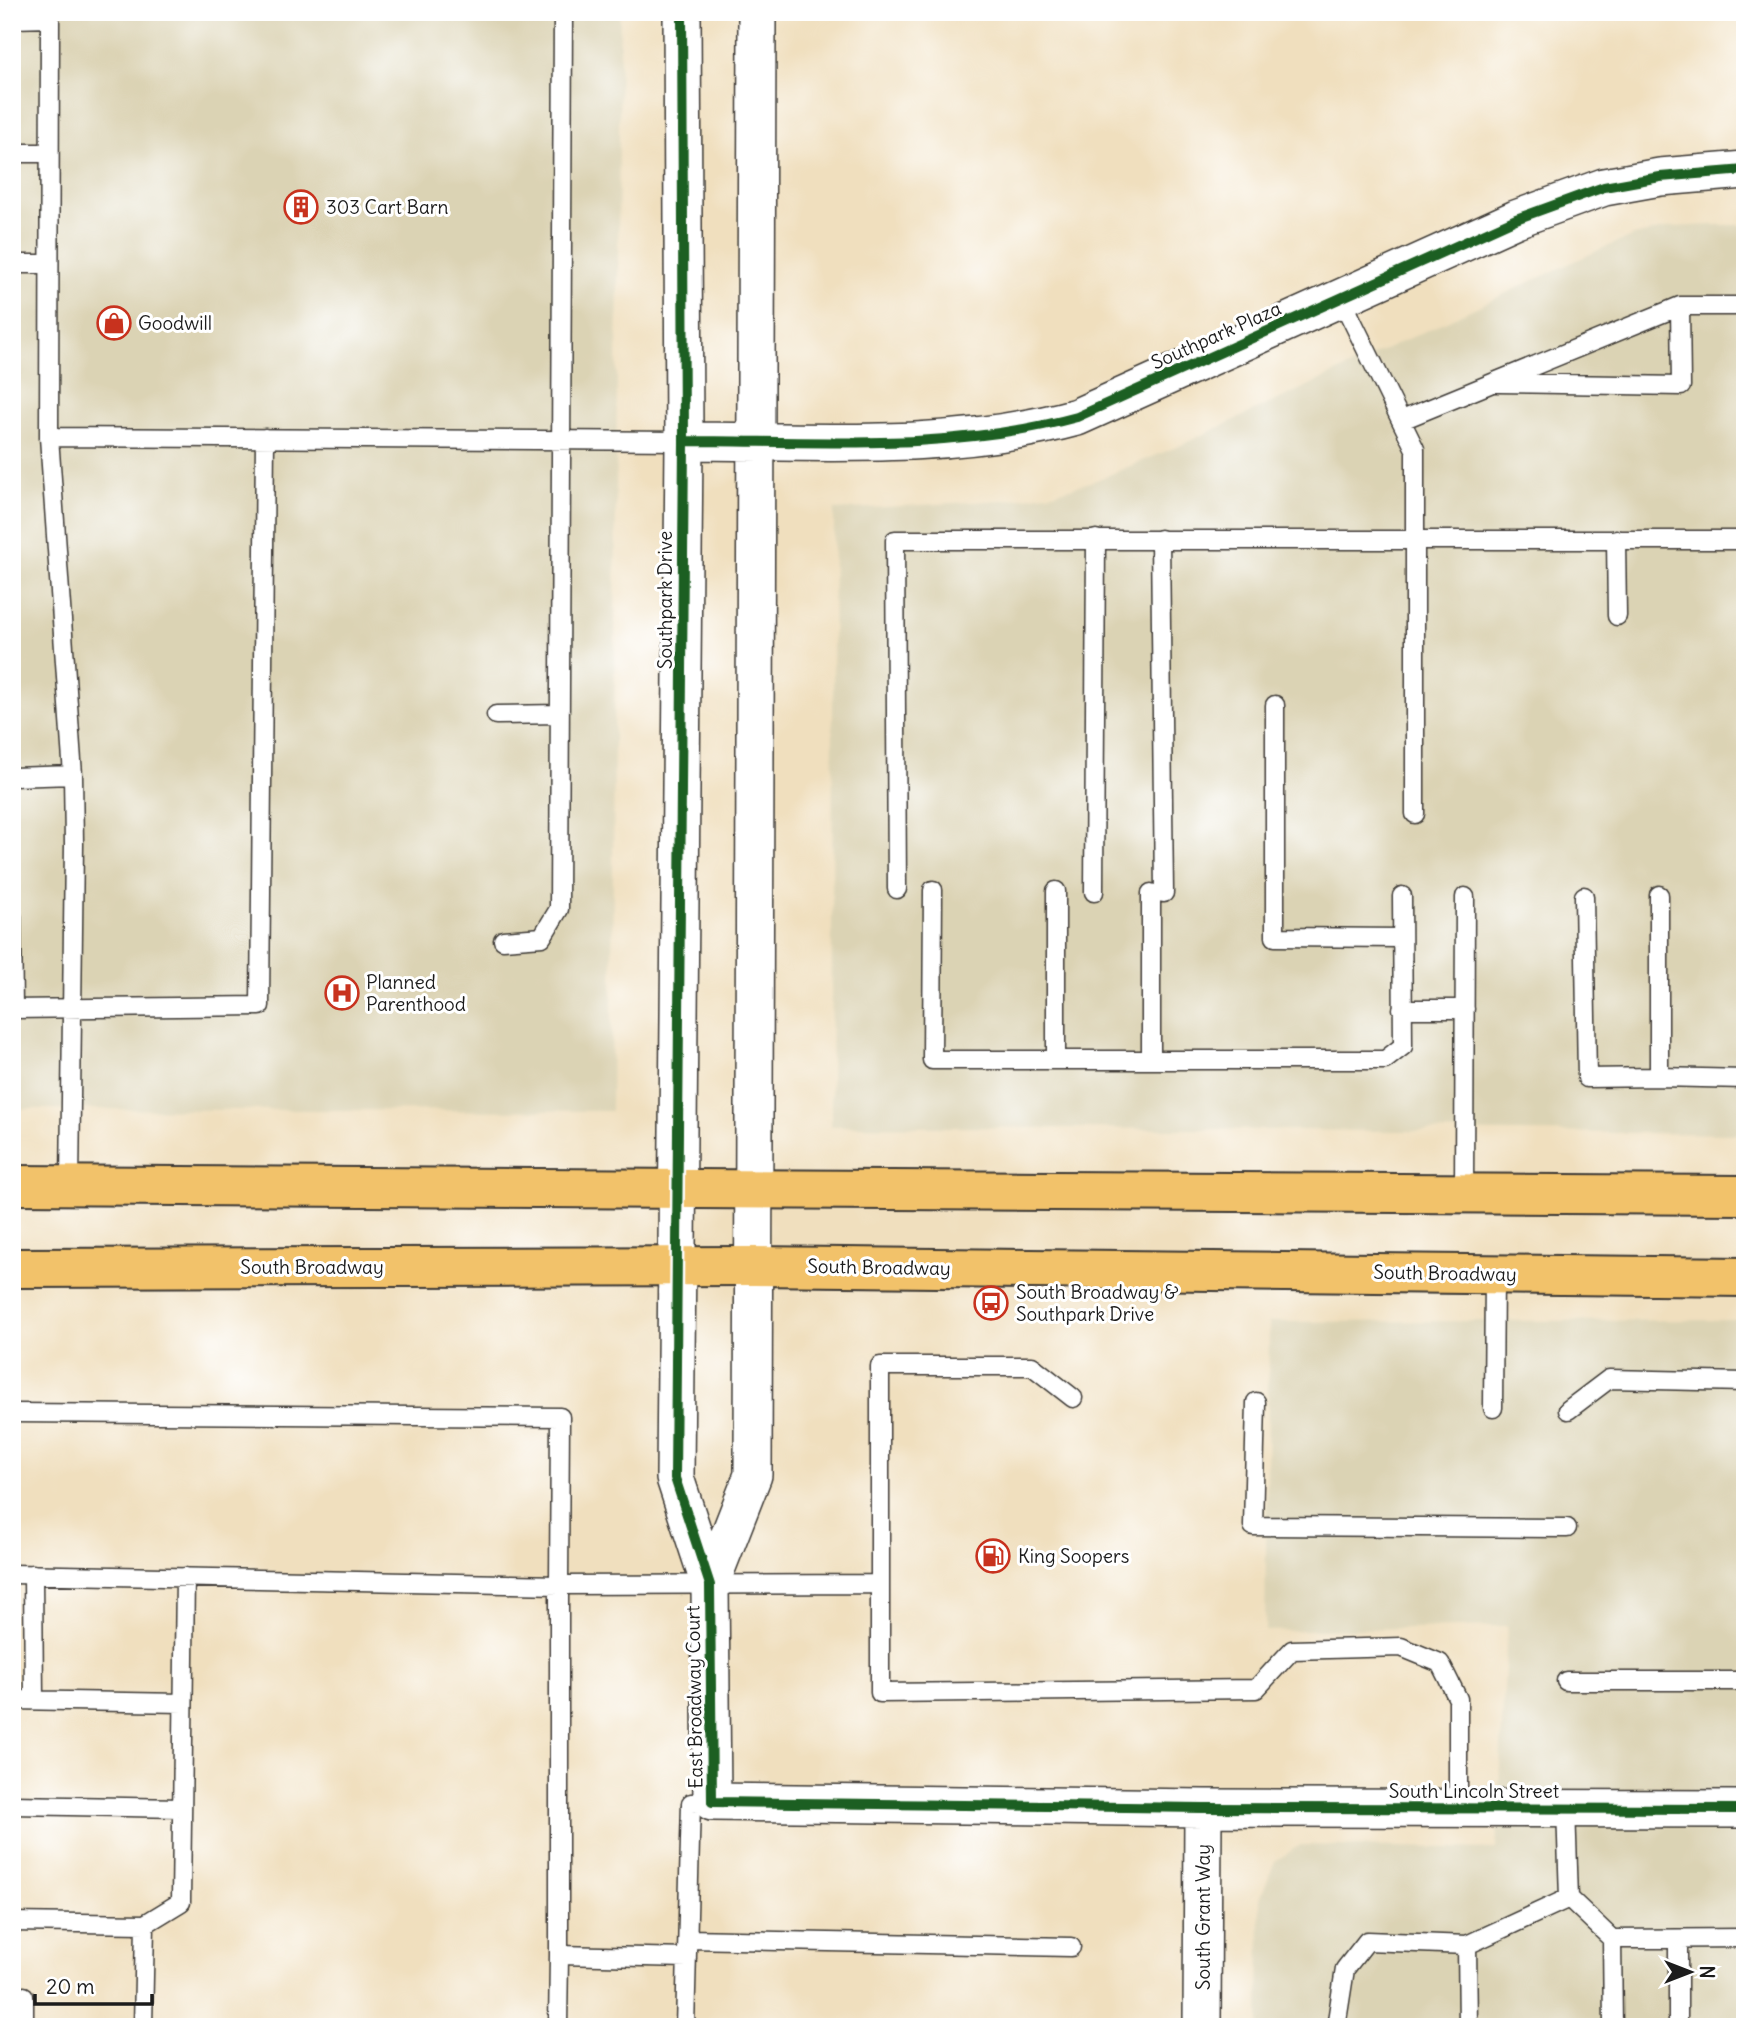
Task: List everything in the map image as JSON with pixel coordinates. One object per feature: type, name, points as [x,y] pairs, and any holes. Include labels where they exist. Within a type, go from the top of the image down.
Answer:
[{"type":"main road","points":[[12,1185],[1745,1195]]},
{"type":"main road","name":"South Broadway","points":[[12,1268],[754,1266],[1745,1277]]},
{"type":"street","name":"Southpark Drive","points":[[678,1189],[684,441],[682,12]]},
{"type":"street","points":[[754,1189],[757,12]]},
{"type":"street","name":"Southpark Plaza","points":[[684,441],[926,441],[982,437],[1039,428],[1077,417],[1516,219],[1604,187],[1660,177],[1745,170]]},
{"type":"street","name":"East Broadway Court","points":[[678,1189],[675,1478],[710,1585],[712,1802],[1203,1808]]},
{"type":"street","name":"East Broadway Court","points":[[710,1585],[753,1475],[754,1189]]},
{"type":"street","name":"South Lincoln Street","points":[[1203,1808],[1745,1808]]},
{"type":"street","name":"South Grant Way","points":[[1202,2027],[1203,1808]]},
{"type":"lane","points":[[503,940],[542,937],[559,909],[563,12]]},
{"type":"lane","points":[[12,19],[50,15],[49,437],[73,775],[70,1185]]},
{"type":"lane","points":[[12,153],[49,153]]},
{"type":"lane","points":[[12,264],[49,264]]},
{"type":"lane","points":[[1341,298],[1415,449],[1415,814]]},
{"type":"lane","points":[[1402,421],[1679,306],[1745,306]]},
{"type":"lane","points":[[1492,383],[1681,386],[1679,306]]},
{"type":"lane","points":[[49,437],[684,441]]},
{"type":"lane","points":[[12,916],[13,1009],[260,1006],[265,438]]},
{"type":"lane","points":[[1094,892],[1096,539]]},
{"type":"lane","points":[[1151,1060],[1157,893],[1160,539]]},
{"type":"lane","points":[[1616,539],[1617,616]]},
{"type":"lane","points":[[897,889],[895,540],[1745,540]]},
{"type":"lane","points":[[1275,705],[1275,937],[1402,938]]},
{"type":"lane","points":[[496,715],[559,714]]},
{"type":"lane","points":[[12,777],[73,775]]},
{"type":"lane","points":[[933,890],[932,1060],[1385,1060],[1403,1046],[1402,896]]},
{"type":"lane","points":[[1056,891],[1056,1060]]},
{"type":"lane","points":[[1659,895],[1659,1077]]},
{"type":"lane","points":[[1584,896],[1587,1079],[1745,1079]]},
{"type":"lane","points":[[1464,1193],[1465,897]]},
{"type":"lane","points":[[1402,1009],[1465,1009]]},
{"type":"lane","points":[[1493,1408],[1494,1274]]},
{"type":"lane","points":[[1073,1398],[1032,1366],[880,1366],[880,1693],[1256,1689],[1292,1650],[1401,1647],[1440,1663],[1458,1699],[1458,1808]]},
{"type":"lane","points":[[1568,1410],[1609,1379],[1745,1382]]},
{"type":"lane","points":[[1256,1402],[1253,1526],[1567,1528]]},
{"type":"lane","points":[[12,1413],[560,1417],[558,2027]]},
{"type":"lane","points":[[12,1574],[559,1585],[880,1584]]},
{"type":"lane","points":[[33,1574],[34,1700]]},
{"type":"lane","points":[[12,1922],[145,1924],[181,1902],[185,1577]]},
{"type":"lane","points":[[1566,1681],[1745,1681]]},
{"type":"lane","points":[[12,1700],[183,1703]]},
{"type":"lane","points":[[685,2027],[691,1803],[712,1802]]},
{"type":"lane","points":[[12,1805],[182,1808]]},
{"type":"lane","points":[[1566,1808],[1569,1898],[1612,1939],[1745,1938]]},
{"type":"lane","points":[[1336,2027],[1345,1969],[1367,1941],[1467,1945],[1569,1898]]},
{"type":"lane","points":[[143,2027],[145,1924]]},
{"type":"lane","points":[[688,1939],[1071,1947]]},
{"type":"lane","points":[[1612,1939],[1613,2027]]},
{"type":"lane","points":[[1678,1939],[1678,2027]]},
{"type":"lane","points":[[1467,1945],[1468,2027]]},
{"type":"lane","points":[[559,1955],[687,1958]]},
{"type":"lane","points":[[24,1996],[24,2027]]},
{"type":"shaded area","points":[[12,12],[620,12],[611,1111],[12,1109]]},
{"type":"shaded area","points":[[1745,225],[1745,1134],[831,1126],[834,510],[1006,500],[1053,493],[1094,481],[1179,446],[1603,248],[1634,236],[1672,227]]},
{"type":"shaded area","points":[[1745,1320],[1745,2027],[1259,2027],[1260,1899],[1275,1861],[1301,1845],[1496,1849],[1507,1626],[1265,1631],[1269,1322]]},
{"type":"cycle path","points":[[682,12],[684,441],[675,1478],[710,1585],[712,1802],[1203,1808],[1745,1809]]},
{"type":"cycle path","points":[[684,441],[832,443],[931,440],[980,436],[1077,417],[1516,219],[1604,187],[1660,177],[1745,170]]},
{"type":"place","name":"303 Cart Barn","points":[[301,207]]},
{"type":"place","name":"Goodwill","points":[[114,323]]},
{"type":"place","name":"Planned Parenthood","points":[[342,993]]},
{"type":"place","name":"South Broadway & Southpark Drive","points":[[991,1303]]},
{"type":"place","name":"King Soopers","points":[[993,1556]]}]
